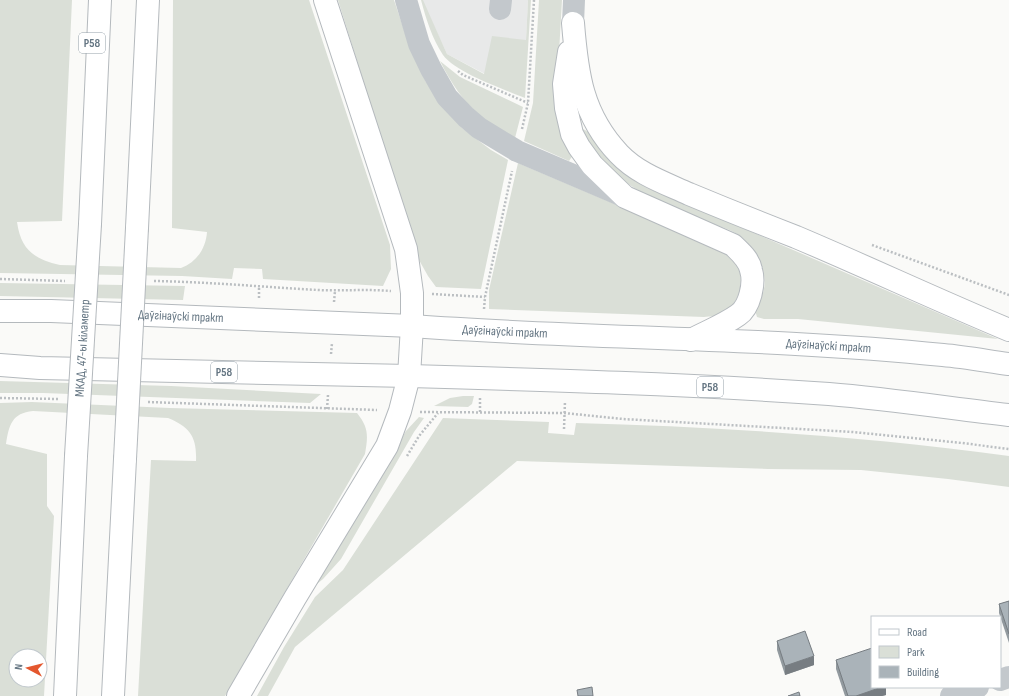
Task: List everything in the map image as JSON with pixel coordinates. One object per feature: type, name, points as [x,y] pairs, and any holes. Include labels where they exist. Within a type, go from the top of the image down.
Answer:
[{"type":"main road","name":"Р58","points":[[88,0],[96,86]]},
{"type":"main road","name":"МКАД, 47-ы кіламетр","points":[[65,696],[76,456],[90,224],[100,0]]},
{"type":"main road","points":[[113,696],[148,0]]},
{"type":"main road","points":[[238,696],[387,446],[400,411],[409,376],[412,293],[406,249],[325,0]]},
{"type":"main road","points":[[572,23],[564,84],[566,108],[572,134],[578,147],[592,165],[625,197],[718,237],[733,245],[744,256],[751,269],[753,282],[749,299],[739,314],[691,340]]},
{"type":"main road","points":[[572,23],[577,67],[583,92],[590,111],[598,128],[619,154],[635,168],[660,181],[826,250],[1009,330]]},
{"type":"main road","name":"Даўгінаўскі тракт","points":[[0,311],[51,311],[333,322],[483,331],[827,346],[928,354],[1009,364]]},
{"type":"main road","name":"Р58","points":[[0,365],[40,368],[409,376],[693,386],[829,394],[1009,415]]},
{"type":"street","points":[[406,0],[419,44],[431,69],[447,97],[466,117],[479,128],[517,151],[625,197]]},
{"type":"street","points":[[572,23],[574,0]]},
{"type":"street","points":[[951,696],[975,688]]},
{"type":"path","points":[[483,331],[485,297],[528,103],[534,0]]},
{"type":"path","points":[[452,67],[463,75],[528,103]]},
{"type":"path","points":[[869,244],[1009,295]]},
{"type":"path","points":[[0,279],[70,281]]},
{"type":"path","points":[[147,281],[335,290],[374,290]]},
{"type":"path","points":[[147,402],[327,409],[335,290]]},
{"type":"path","points":[[480,412],[481,378]]},
{"type":"path","points":[[564,429],[567,381]]},
{"type":"path","points":[[0,398],[63,399]]},
{"type":"path","points":[[438,412],[564,413],[623,419],[853,432],[1009,449]]},
{"type":"shaded area","points":[[422,0],[528,0],[526,40],[485,74],[447,54]]},
{"type":"green space","points":[[0,0],[72,0],[62,221],[17,222],[22,240],[30,252],[43,260],[60,265],[181,268],[192,262],[200,254],[205,244],[207,232],[172,228],[173,0],[309,0],[390,245],[391,269],[383,286],[263,279],[262,269],[234,268],[232,279],[182,276],[0,273]]},
{"type":"green space","points":[[338,0],[394,0],[410,48],[426,82],[462,128],[491,150],[508,160],[481,289],[436,287],[419,260]]},
{"type":"green space","points":[[421,0],[423,0],[447,54],[484,74],[492,36],[526,40],[528,0],[531,0],[525,98],[481,80],[449,62],[443,55],[436,42],[427,21]]},
{"type":"green space","points":[[539,0],[562,0],[557,88],[573,155],[569,161],[524,141],[533,103]]},
{"type":"green space","points":[[440,61],[460,77],[523,107],[515,138],[487,121],[470,106],[453,85]]},
{"type":"green space","points":[[583,129],[586,130],[597,146],[615,166],[627,176],[647,188],[998,339],[798,319],[764,319],[757,317],[755,310],[763,293],[764,286],[763,270],[757,255],[747,242],[731,231],[662,203],[636,189],[618,176],[602,160],[582,132]]},
{"type":"green space","points":[[518,163],[723,250],[736,263],[739,270],[741,284],[737,298],[728,310],[720,315],[704,317],[489,309],[489,290]]},
{"type":"green space","points":[[0,283],[185,286],[183,300],[0,296]]},
{"type":"green space","points":[[0,381],[171,386],[321,394],[310,403],[43,393],[0,393]]},
{"type":"green space","points":[[474,396],[472,404],[468,407],[434,406],[450,398]]},
{"type":"green space","points":[[32,402],[170,408],[357,413],[361,418],[367,432],[365,454],[225,696],[138,696],[151,460],[196,461],[195,445],[191,434],[182,425],[168,418],[33,411],[20,414],[16,417],[10,426],[6,444],[47,454],[47,506],[54,516],[47,648],[8,648],[8,688],[44,688],[44,696],[0,696],[0,403]]},
{"type":"green space","points":[[419,417],[424,418],[414,432],[341,559],[323,579],[311,589],[406,431]]},
{"type":"green space","points":[[443,418],[549,422],[548,433],[574,435],[576,423],[739,430],[847,438],[955,449],[1009,456],[1009,487],[861,470],[768,469],[517,461],[295,647],[268,696],[257,696],[284,647],[315,597],[343,570]]},
{"type":"building","points":[[1009,601],[1009,634],[999,604]]},
{"type":"building","points":[[805,631],[814,656],[785,666],[777,641]]},
{"type":"building","points":[[871,648],[871,688],[879,688],[856,696],[848,696],[836,660]]},
{"type":"building","points":[[592,687],[593,696],[578,696],[577,690]]},
{"type":"building","points":[[799,692],[800,696],[788,696]]}]
